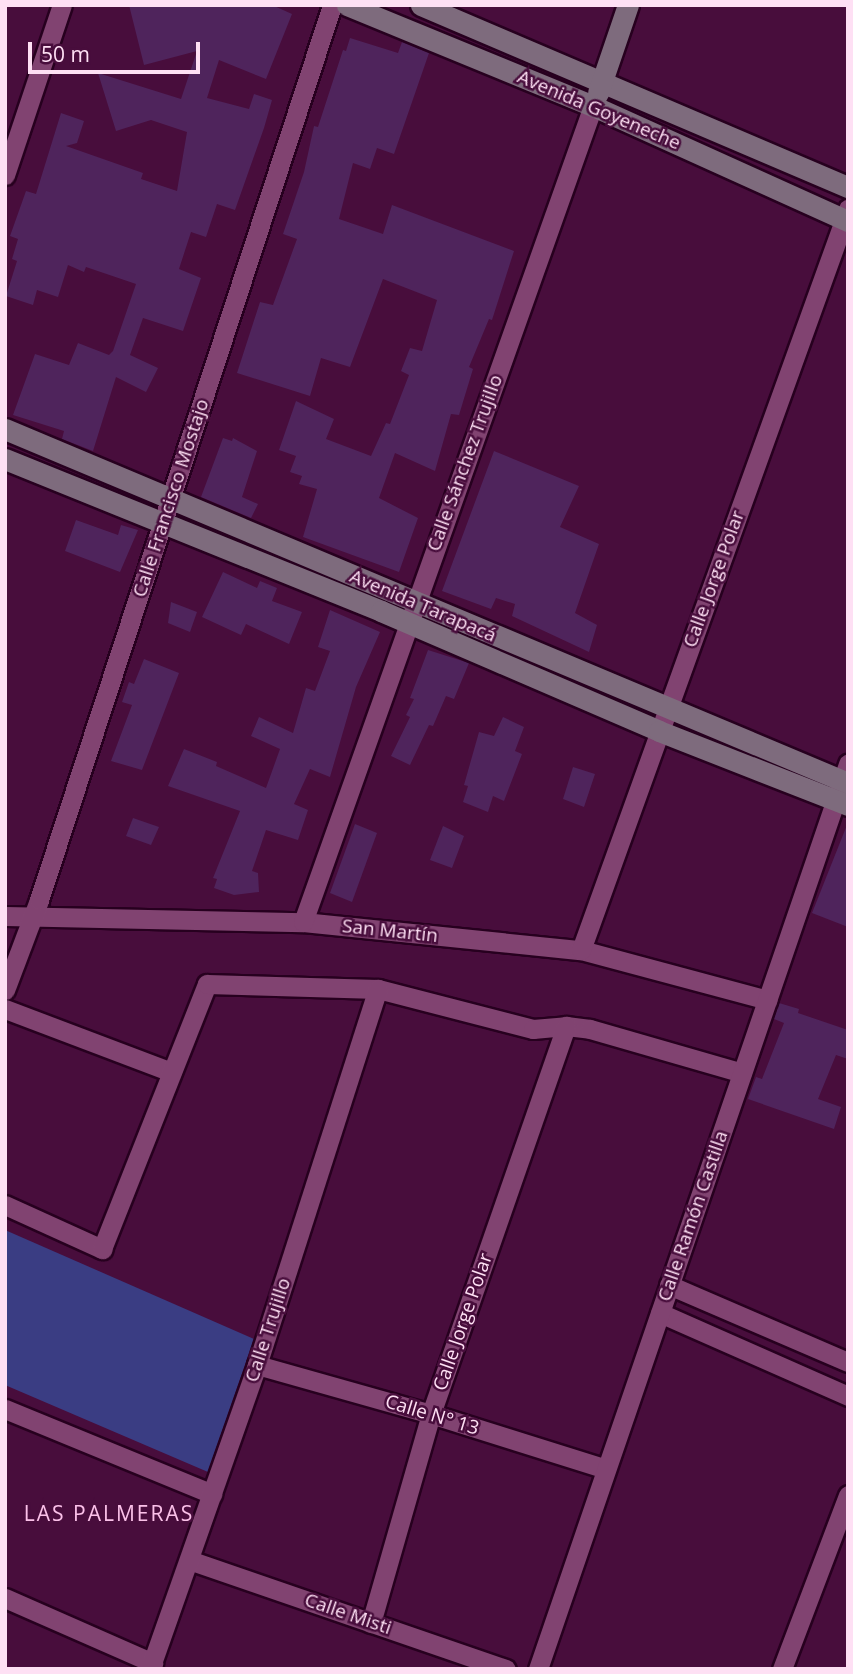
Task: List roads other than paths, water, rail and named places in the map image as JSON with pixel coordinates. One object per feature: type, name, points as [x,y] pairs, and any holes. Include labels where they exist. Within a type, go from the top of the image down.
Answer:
[{"type":"street","points":[[5,174],[62,5]]},
{"type":"street","name":"Calle Francisco Mostajo","points":[[5,990],[33,918],[332,5]]},
{"type":"street","name":"Avenida Goyeneche","points":[[346,5],[593,106],[847,216]]},
{"type":"street","name":"Avenida Goyeneche","points":[[421,5],[848,187]]},
{"type":"street","name":"Calle Sánchez Trujillo","points":[[303,922],[628,5]]},
{"type":"street","name":"Calle Jorge Polar","points":[[581,950],[847,216]]},
{"type":"street","name":"Avenida Tarapacá","points":[[5,429],[171,499],[659,731],[844,786]]},
{"type":"street","name":"Avenida Tarapacá","points":[[5,459],[163,523],[667,708],[844,786]]},
{"type":"street","name":"Calle Ramón Castilla","points":[[538,1669],[767,1000],[844,786]]},
{"type":"street","name":"San Martín","points":[[5,916],[303,922],[581,950],[767,1000]]},
{"type":"street","points":[[5,1205],[102,1249],[207,984],[378,989],[533,1029],[566,1026],[616,1036],[742,1073]]},
{"type":"street","name":"Calle Trujillo","points":[[152,1666],[257,1365],[378,989]]},
{"type":"street","points":[[5,1009],[172,1072]]},
{"type":"street","name":"Calle Jorge Polar","points":[[371,1623],[431,1414],[566,1026]]},
{"type":"street","points":[[669,1285],[848,1362]]},
{"type":"street","points":[[660,1313],[848,1396]]},
{"type":"street","name":"Calle N° 13","points":[[257,1365],[431,1414],[606,1469]]},
{"type":"street","points":[[5,1409],[212,1494]]},
{"type":"street","points":[[782,1669],[848,1494]]},
{"type":"street","name":"Calle Misti","points":[[189,1560],[506,1669]]},
{"type":"street","points":[[5,1598],[152,1666]]},
{"type":"district","name":"LAS PALMERAS","points":[[109,1513]]}]
